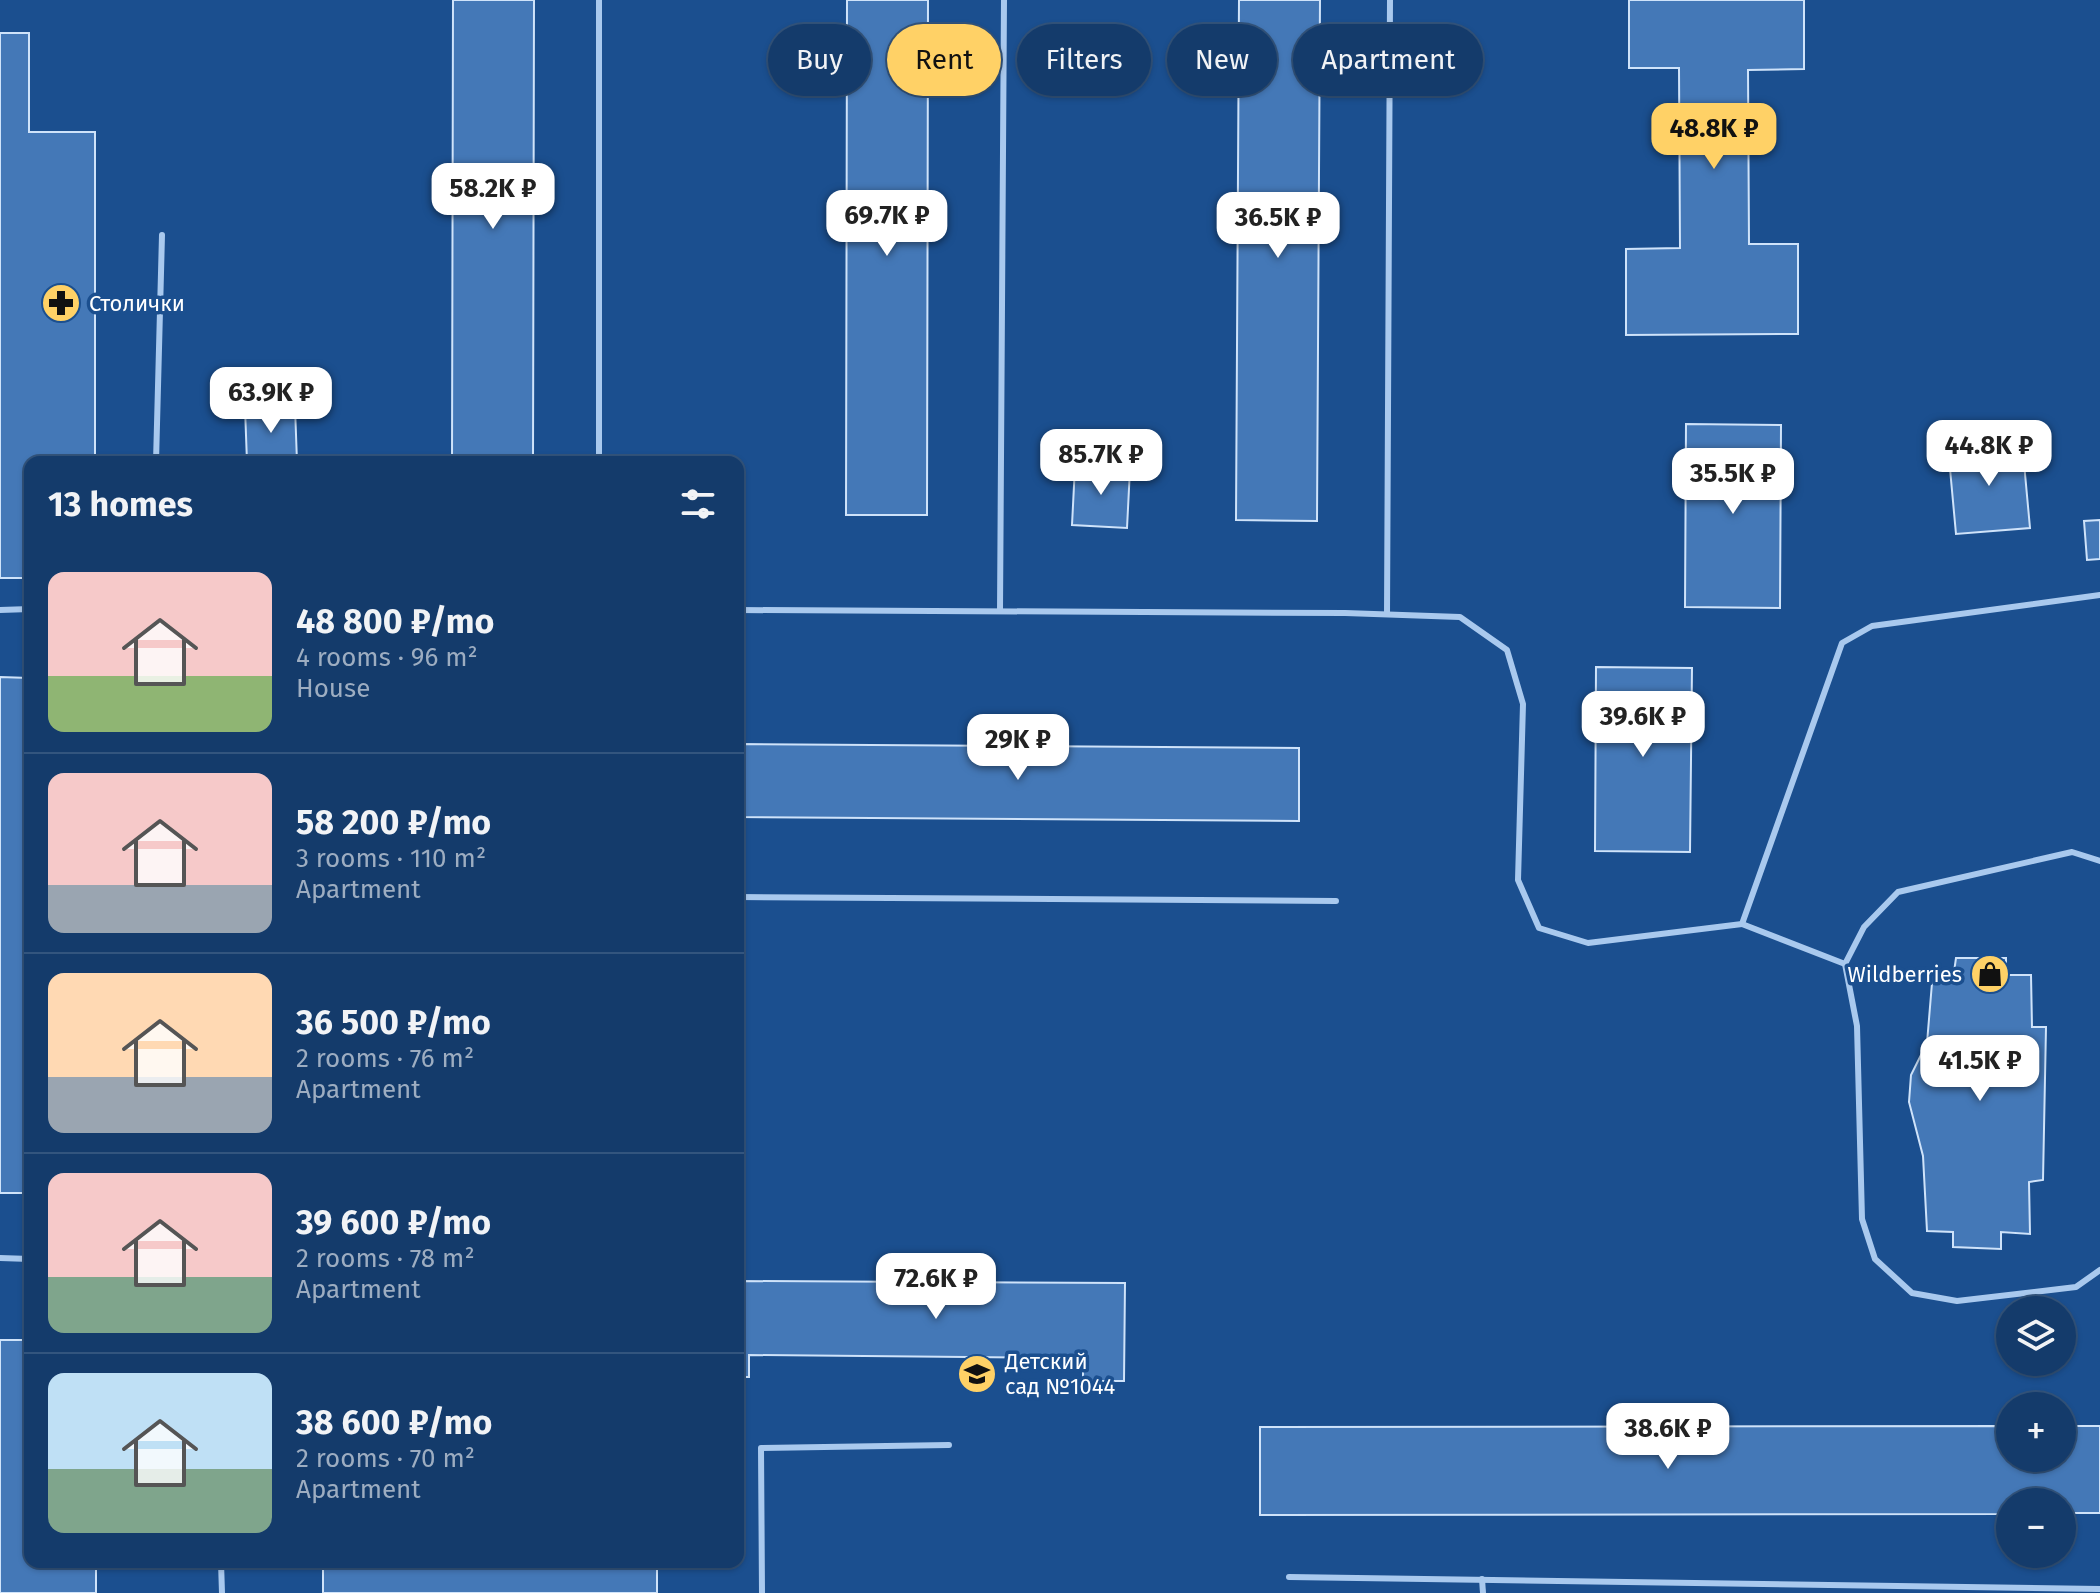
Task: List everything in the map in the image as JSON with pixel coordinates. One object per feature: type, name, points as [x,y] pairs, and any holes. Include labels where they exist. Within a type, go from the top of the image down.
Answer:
[{"type":"lane","points":[[599,0],[599,456]]},
{"type":"lane","points":[[1000,611],[1004,0]]},
{"type":"lane","points":[[1387,614],[1390,0]]},
{"type":"lane","points":[[156,456],[162,235]]},
{"type":"lane","points":[[1742,924],[1842,643],[1872,626],[2100,595]]},
{"type":"lane","points":[[0,610],[24,609]]},
{"type":"lane","points":[[744,610],[1460,617],[1507,650],[1523,704],[1518,880],[1539,928],[1588,943],[1742,924],[1845,964]]},
{"type":"lane","points":[[2100,861],[2072,852],[1898,892],[1864,927],[1845,964],[1857,1026],[1862,1219],[1875,1259],[1912,1293],[1957,1301],[2076,1287],[2100,1270]]},
{"type":"lane","points":[[744,897],[1336,901]]},
{"type":"lane","points":[[0,1258],[24,1259]]},
{"type":"lane","points":[[762,1593],[761,1448],[949,1445]]},
{"type":"lane","points":[[221,1568],[222,1593]]},
{"type":"lane","points":[[1289,1577],[2100,1589]]},
{"type":"lane","points":[[1482,1579],[1483,1593]]},
{"type":"building","points":[[453,0],[534,0],[533,456],[452,456]]},
{"type":"building","points":[[847,0],[928,0],[928,24],[887,24],[887,96],[928,96],[927,515],[846,515],[847,96],[871,96],[871,24],[847,24]]},
{"type":"building","points":[[1239,0],[1320,0],[1320,24],[1293,24],[1293,96],[1319,96],[1317,521],[1236,520],[1238,96],[1277,96],[1277,24],[1239,24]]},
{"type":"building","points":[[1629,0],[1804,0],[1804,69],[1748,70],[1749,244],[1798,244],[1798,334],[1626,335],[1626,249],[1680,248],[1679,68],[1629,68]]},
{"type":"building","points":[[0,33],[29,33],[29,132],[95,132],[95,456],[24,456],[24,578],[0,578]]},
{"type":"building","points":[[295,407],[297,456],[247,456],[245,408]]},
{"type":"building","points":[[1686,424],[1781,425],[1780,608],[1685,607]]},
{"type":"building","points":[[2022,441],[2030,528],[1956,534],[1948,447]]},
{"type":"building","points":[[1075,466],[1130,469],[1127,528],[1072,525]]},
{"type":"building","points":[[2100,520],[2100,559],[2087,560],[2084,521]]},
{"type":"building","points":[[1596,667],[1692,668],[1690,852],[1595,851]]},
{"type":"building","points":[[0,677],[24,678],[24,1193],[0,1193]]},
{"type":"building","points":[[744,744],[1299,748],[1299,821],[744,817]]},
{"type":"building","points":[[1956,958],[2006,958],[2006,975],[2031,975],[2032,1027],[2046,1027],[2043,1180],[2029,1182],[2030,1234],[2001,1232],[2001,1249],[1953,1247],[1953,1232],[1927,1231],[1923,1156],[1909,1102],[1911,1075],[1927,1043],[1933,971],[1954,972]]},
{"type":"building","points":[[744,1281],[1125,1283],[1124,1381],[1083,1381],[1083,1358],[749,1355],[749,1377],[744,1377]]},
{"type":"building","points":[[0,1340],[24,1340],[24,1568],[96,1568],[96,1593],[0,1593]]},
{"type":"building","points":[[1996,1426],[1996,1472],[2076,1472],[2076,1426],[2100,1426],[2100,1513],[2076,1513],[2076,1488],[1996,1488],[1996,1514],[1260,1515],[1260,1427]]},
{"type":"building","points":[[323,1568],[657,1568],[657,1593],[323,1593]]},
{"type":"place","name":"Столички","points":[[61,303]]},
{"type":"place","name":"Wildberries","points":[[1990,974]]},
{"type":"place","name":"Детский сад №1044","points":[[977,1374]]}]
